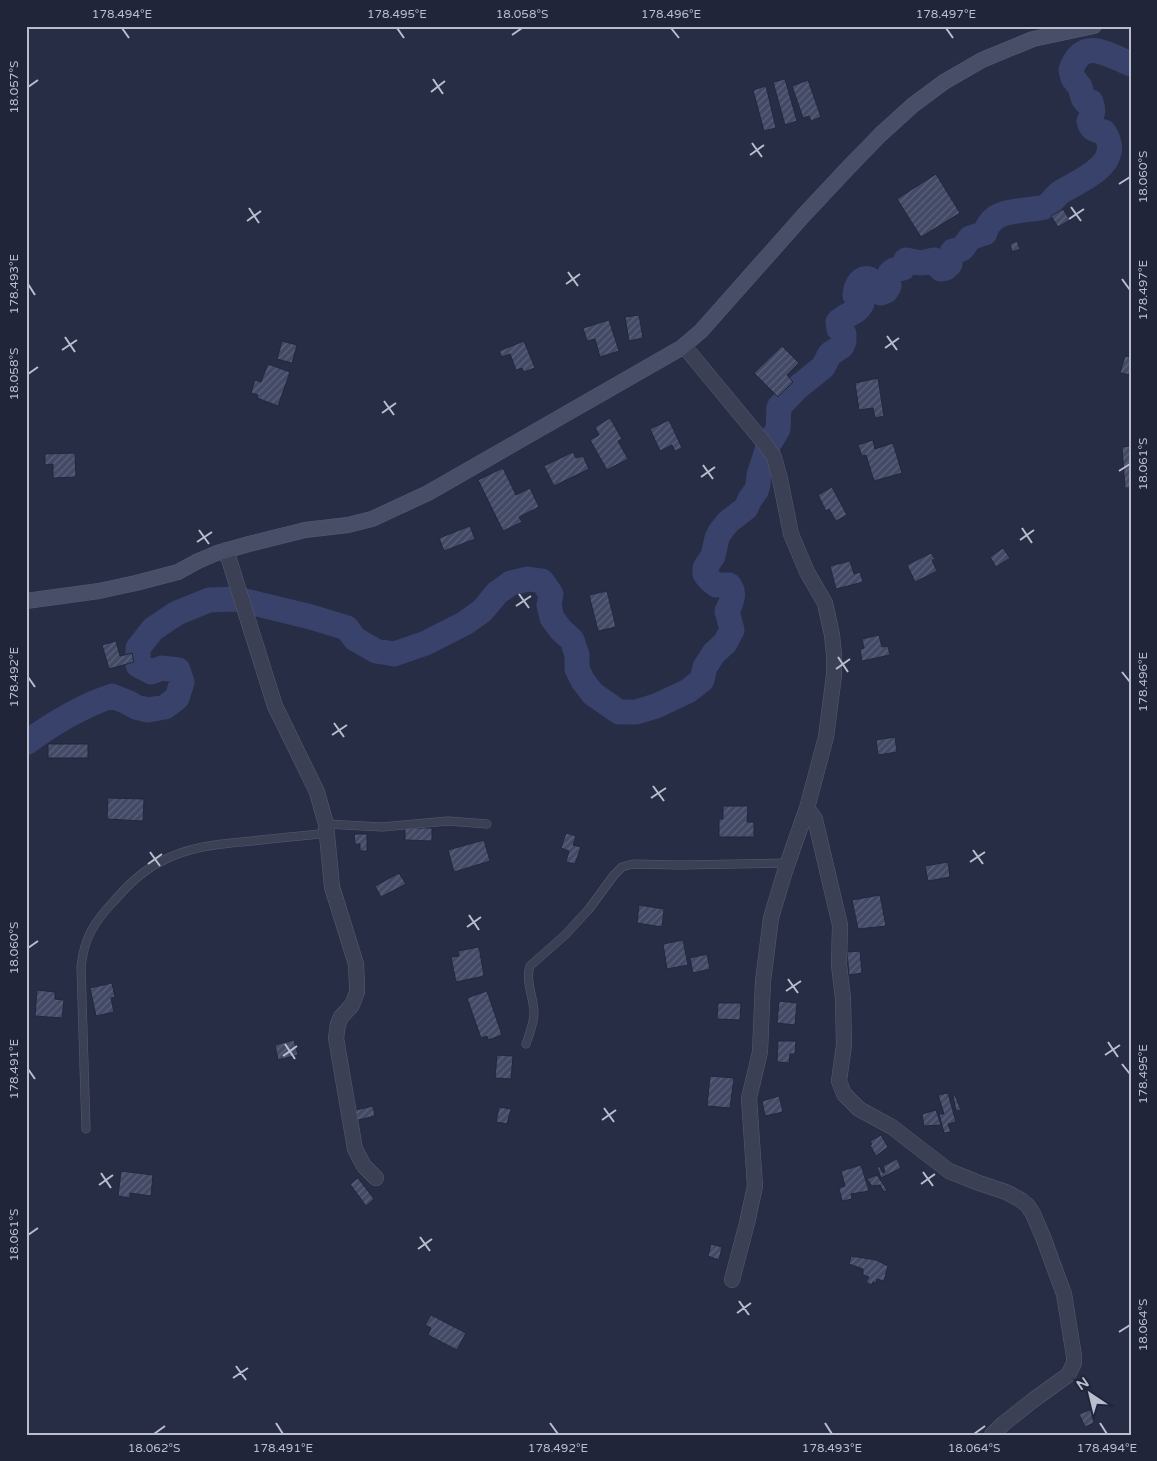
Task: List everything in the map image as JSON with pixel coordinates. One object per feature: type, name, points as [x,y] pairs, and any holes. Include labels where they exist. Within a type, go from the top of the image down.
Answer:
[{"type":"street","points":[[26,601],[99,591],[178,572],[198,561],[226,550],[306,530],[372,519],[428,493],[656,364],[684,346],[701,332],[803,216],[881,134],[913,105],[944,82],[982,60],[1033,39],[1094,26]]},
{"type":"street","points":[[684,346],[774,457],[791,534],[807,572],[825,603],[834,655],[834,675],[826,737],[807,808],[787,863],[771,918],[763,981],[760,1052],[749,1098],[756,1186],[732,1280]]},
{"type":"street","points":[[226,550],[275,706],[317,792],[327,829],[332,887],[356,964],[357,985],[352,1005],[341,1016],[336,1038],[355,1149],[364,1166],[376,1178]]},
{"type":"street","points":[[807,808],[815,819],[840,925],[839,965],[843,998],[844,1045],[840,1081],[844,1094],[859,1110],[892,1126],[949,1171],[1006,1192],[1021,1200],[1034,1214],[1064,1294],[1074,1356],[1071,1370],[1062,1379],[1032,1400],[992,1435]]},
{"type":"lane","points":[[86,1129],[81,968],[84,947],[87,937],[98,918],[120,894],[147,870],[185,850],[201,846],[327,829],[382,828],[448,821],[487,824]]},
{"type":"lane","points":[[526,1044],[534,1015],[529,982],[530,966],[542,957],[577,922],[589,909],[614,874],[622,867],[633,864],[787,863]]},
{"type":"building","points":[[785,79],[797,121],[785,125],[773,82]]},
{"type":"building","points":[[808,80],[821,117],[811,121],[809,116],[803,118],[792,86]]},
{"type":"building","points":[[766,86],[776,128],[764,131],[753,90]]},
{"type":"building","points":[[936,174],[960,213],[921,237],[897,199]]},
{"type":"building","points":[[1063,209],[1070,220],[1058,227],[1051,216]]},
{"type":"building","points":[[1017,241],[1020,249],[1012,252],[1010,244]]},
{"type":"building","points":[[639,315],[643,338],[629,341],[625,317]]},
{"type":"building","points":[[609,320],[619,351],[600,357],[595,339],[587,341],[583,328]]},
{"type":"building","points":[[282,341],[297,345],[292,363],[277,359]]},
{"type":"building","points":[[524,341],[535,368],[524,372],[522,368],[516,370],[510,354],[502,357],[499,351]]},
{"type":"building","points":[[782,346],[799,363],[787,375],[793,382],[778,397],[754,373]]},
{"type":"building","points":[[1125,356],[1131,357],[1131,375],[1120,373]]},
{"type":"building","points":[[268,364],[290,372],[278,406],[257,398],[258,395],[251,393],[255,380],[261,382]]},
{"type":"building","points":[[878,378],[884,416],[875,418],[873,408],[859,410],[855,383]]},
{"type":"building","points":[[610,418],[622,439],[618,441],[628,459],[607,470],[590,440],[599,435],[595,427]]},
{"type":"building","points":[[669,420],[682,448],[675,451],[672,445],[660,451],[650,429]]},
{"type":"building","points":[[873,440],[875,449],[893,443],[902,473],[874,481],[866,455],[862,456],[858,445]]},
{"type":"building","points":[[1131,446],[1131,488],[1125,488],[1122,447]]},
{"type":"building","points":[[573,452],[576,458],[583,456],[589,469],[554,486],[544,466]]},
{"type":"building","points":[[75,453],[76,477],[53,478],[53,464],[45,465],[45,454]]},
{"type":"building","points":[[503,468],[516,495],[530,488],[539,507],[519,517],[522,522],[503,531],[478,480]]},
{"type":"building","points":[[832,487],[847,515],[836,521],[829,509],[826,511],[818,495]]},
{"type":"building","points":[[470,526],[475,539],[444,551],[439,538]]},
{"type":"building","points":[[1003,548],[1010,558],[996,567],[990,557]]},
{"type":"building","points":[[931,553],[935,559],[932,560],[937,571],[915,582],[907,565]]},
{"type":"building","points":[[850,561],[854,574],[860,572],[863,582],[836,589],[830,566]]},
{"type":"building","points":[[607,591],[616,627],[598,631],[589,595]]},
{"type":"building","points":[[879,635],[882,647],[888,646],[890,655],[862,661],[860,649],[864,648],[862,639]]},
{"type":"building","points":[[116,641],[120,656],[132,653],[134,662],[109,669],[102,645]]},
{"type":"building","points":[[895,737],[897,752],[878,755],[876,740]]},
{"type":"building","points":[[48,744],[88,744],[88,758],[48,758]]},
{"type":"building","points":[[108,798],[144,799],[143,821],[107,819]]},
{"type":"building","points":[[723,806],[748,806],[747,822],[754,822],[754,837],[719,837],[719,819],[723,819]]},
{"type":"building","points":[[405,828],[432,828],[432,841],[405,840]]},
{"type":"building","points":[[566,833],[576,836],[573,845],[581,847],[575,864],[566,862],[569,851],[561,848]]},
{"type":"building","points":[[354,834],[367,834],[367,851],[360,851],[360,844],[355,844]]},
{"type":"building","points":[[484,840],[490,861],[454,872],[448,850]]},
{"type":"building","points":[[948,862],[950,877],[928,881],[925,866]]},
{"type":"building","points":[[399,873],[406,884],[381,897],[375,886]]},
{"type":"building","points":[[880,895],[886,926],[858,929],[852,900]]},
{"type":"building","points":[[639,905],[664,909],[662,927],[637,923]]},
{"type":"building","points":[[683,940],[688,965],[667,969],[663,944]]},
{"type":"building","points":[[479,947],[484,976],[456,982],[451,957],[459,956],[458,951]]},
{"type":"building","points":[[860,951],[862,973],[849,975],[847,952]]},
{"type":"building","points":[[707,954],[710,969],[693,973],[690,958]]},
{"type":"building","points":[[112,983],[115,997],[111,998],[114,1012],[96,1016],[90,988]]},
{"type":"building","points":[[37,990],[55,992],[55,999],[64,1000],[62,1018],[35,1016]]},
{"type":"building","points":[[487,991],[502,1035],[488,1040],[487,1036],[481,1038],[467,998]]},
{"type":"building","points":[[779,1001],[797,1003],[795,1025],[777,1023]]},
{"type":"building","points":[[718,1003],[741,1003],[740,1020],[717,1019]]},
{"type":"building","points":[[294,1040],[298,1055],[278,1060],[275,1045]]},
{"type":"building","points":[[778,1041],[796,1041],[795,1054],[790,1054],[789,1063],[777,1062]]},
{"type":"building","points":[[497,1055],[513,1056],[511,1079],[495,1078]]},
{"type":"building","points":[[710,1076],[734,1078],[730,1108],[707,1106]]},
{"type":"building","points":[[948,1093],[956,1122],[948,1124],[951,1132],[944,1133],[939,1114],[944,1114],[938,1095]]},
{"type":"building","points":[[955,1095],[961,1110],[956,1111],[953,1096]]},
{"type":"building","points":[[779,1096],[783,1112],[765,1116],[762,1101]]},
{"type":"building","points":[[373,1106],[375,1116],[354,1121],[352,1111]]},
{"type":"building","points":[[499,1107],[511,1109],[507,1124],[496,1122]]},
{"type":"building","points":[[936,1110],[941,1125],[924,1126],[922,1114]]},
{"type":"building","points":[[881,1135],[888,1147],[876,1156],[870,1141]]},
{"type":"building","points":[[897,1159],[901,1168],[881,1178],[877,1167],[879,1166],[883,1173],[885,1172],[883,1166]]},
{"type":"building","points":[[861,1165],[869,1191],[851,1194],[852,1199],[842,1201],[839,1188],[845,1186],[841,1171]]},
{"type":"building","points":[[121,1171],[153,1175],[151,1196],[130,1193],[130,1198],[118,1196]]},
{"type":"building","points":[[877,1175],[887,1190],[884,1192],[880,1185],[872,1186],[867,1179]]},
{"type":"building","points":[[358,1178],[374,1199],[366,1206],[350,1184]]},
{"type":"building","points":[[711,1244],[722,1247],[719,1260],[708,1256]]},
{"type":"building","points":[[851,1256],[876,1260],[888,1266],[884,1281],[877,1279],[876,1283],[873,1282],[872,1285],[866,1282],[869,1277],[863,1275],[863,1269],[849,1264]]},
{"type":"building","points":[[431,1315],[466,1333],[457,1350],[428,1335],[431,1328],[425,1325]]},
{"type":"building","points":[[1092,1409],[1094,1423],[1085,1427],[1079,1414]]},
{"type":"waterway","points":[[26,743],[68,716],[112,696],[136,707],[148,710],[165,707],[177,698],[182,682],[178,670],[162,668],[151,672],[138,665],[138,648],[153,629],[177,613],[209,600],[237,599],[311,617],[347,628],[355,639],[376,651],[394,654],[426,643],[465,623],[482,611],[497,593],[511,583],[528,579],[542,581],[551,594],[549,605],[552,618],[572,640],[577,655],[577,669],[593,694],[619,712],[636,712],[656,706],[688,691],[702,680],[705,667],[714,653],[725,643],[732,630],[727,611],[732,598],[731,588],[729,585],[716,585],[705,574],[705,568],[713,556],[717,538],[728,522],[746,508],[756,491],[769,444],[778,429],[779,407],[797,388],[823,367],[830,354],[842,346],[844,334],[839,329],[838,322],[860,307],[862,303],[855,295],[858,284],[864,279],[868,279],[871,280],[881,293],[886,291],[889,286],[890,273],[903,268],[906,260],[921,263],[934,260],[941,269],[946,268],[950,264],[953,251],[962,249],[970,238],[985,233],[989,224],[998,216],[1009,212],[1044,207],[1061,192],[1098,169],[1109,153],[1109,143],[1104,132],[1092,128],[1089,121],[1093,107],[1091,102],[1086,102],[1083,98],[1080,87],[1073,78],[1071,70],[1076,59],[1082,53],[1089,51],[1106,53],[1131,64]]}]
